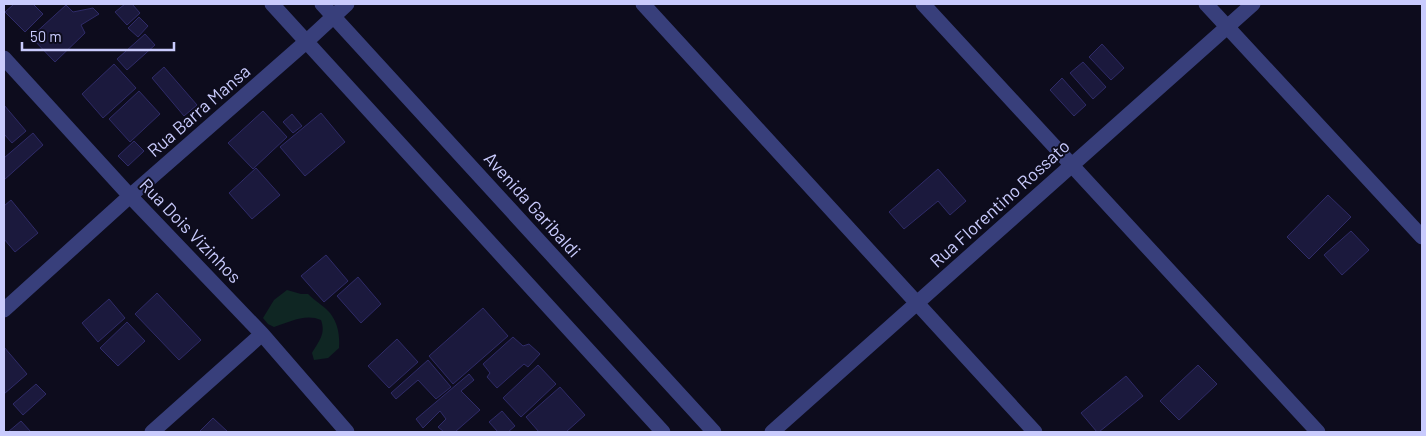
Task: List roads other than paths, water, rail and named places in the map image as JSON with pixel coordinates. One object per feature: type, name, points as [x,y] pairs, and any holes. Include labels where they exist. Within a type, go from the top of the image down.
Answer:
[{"type":"street","points":[[272,4],[663,432]]},
{"type":"street","name":"Avenida Garibaldi","points":[[322,4],[714,432]]},
{"type":"street","points":[[333,16],[347,4]]},
{"type":"street","points":[[643,4],[1035,432]]},
{"type":"street","points":[[923,4],[1318,432]]},
{"type":"street","points":[[1206,4],[1422,237]]},
{"type":"street","name":"Rua Florentino Rossato","points":[[772,432],[1253,4]]},
{"type":"street","name":"Rua Barra Mansa","points":[[4,310],[333,16]]},
{"type":"street","name":"Rua Dois Vizinhos","points":[[4,58],[130,196],[262,334],[347,432]]},
{"type":"street","points":[[152,432],[262,334]]}]
